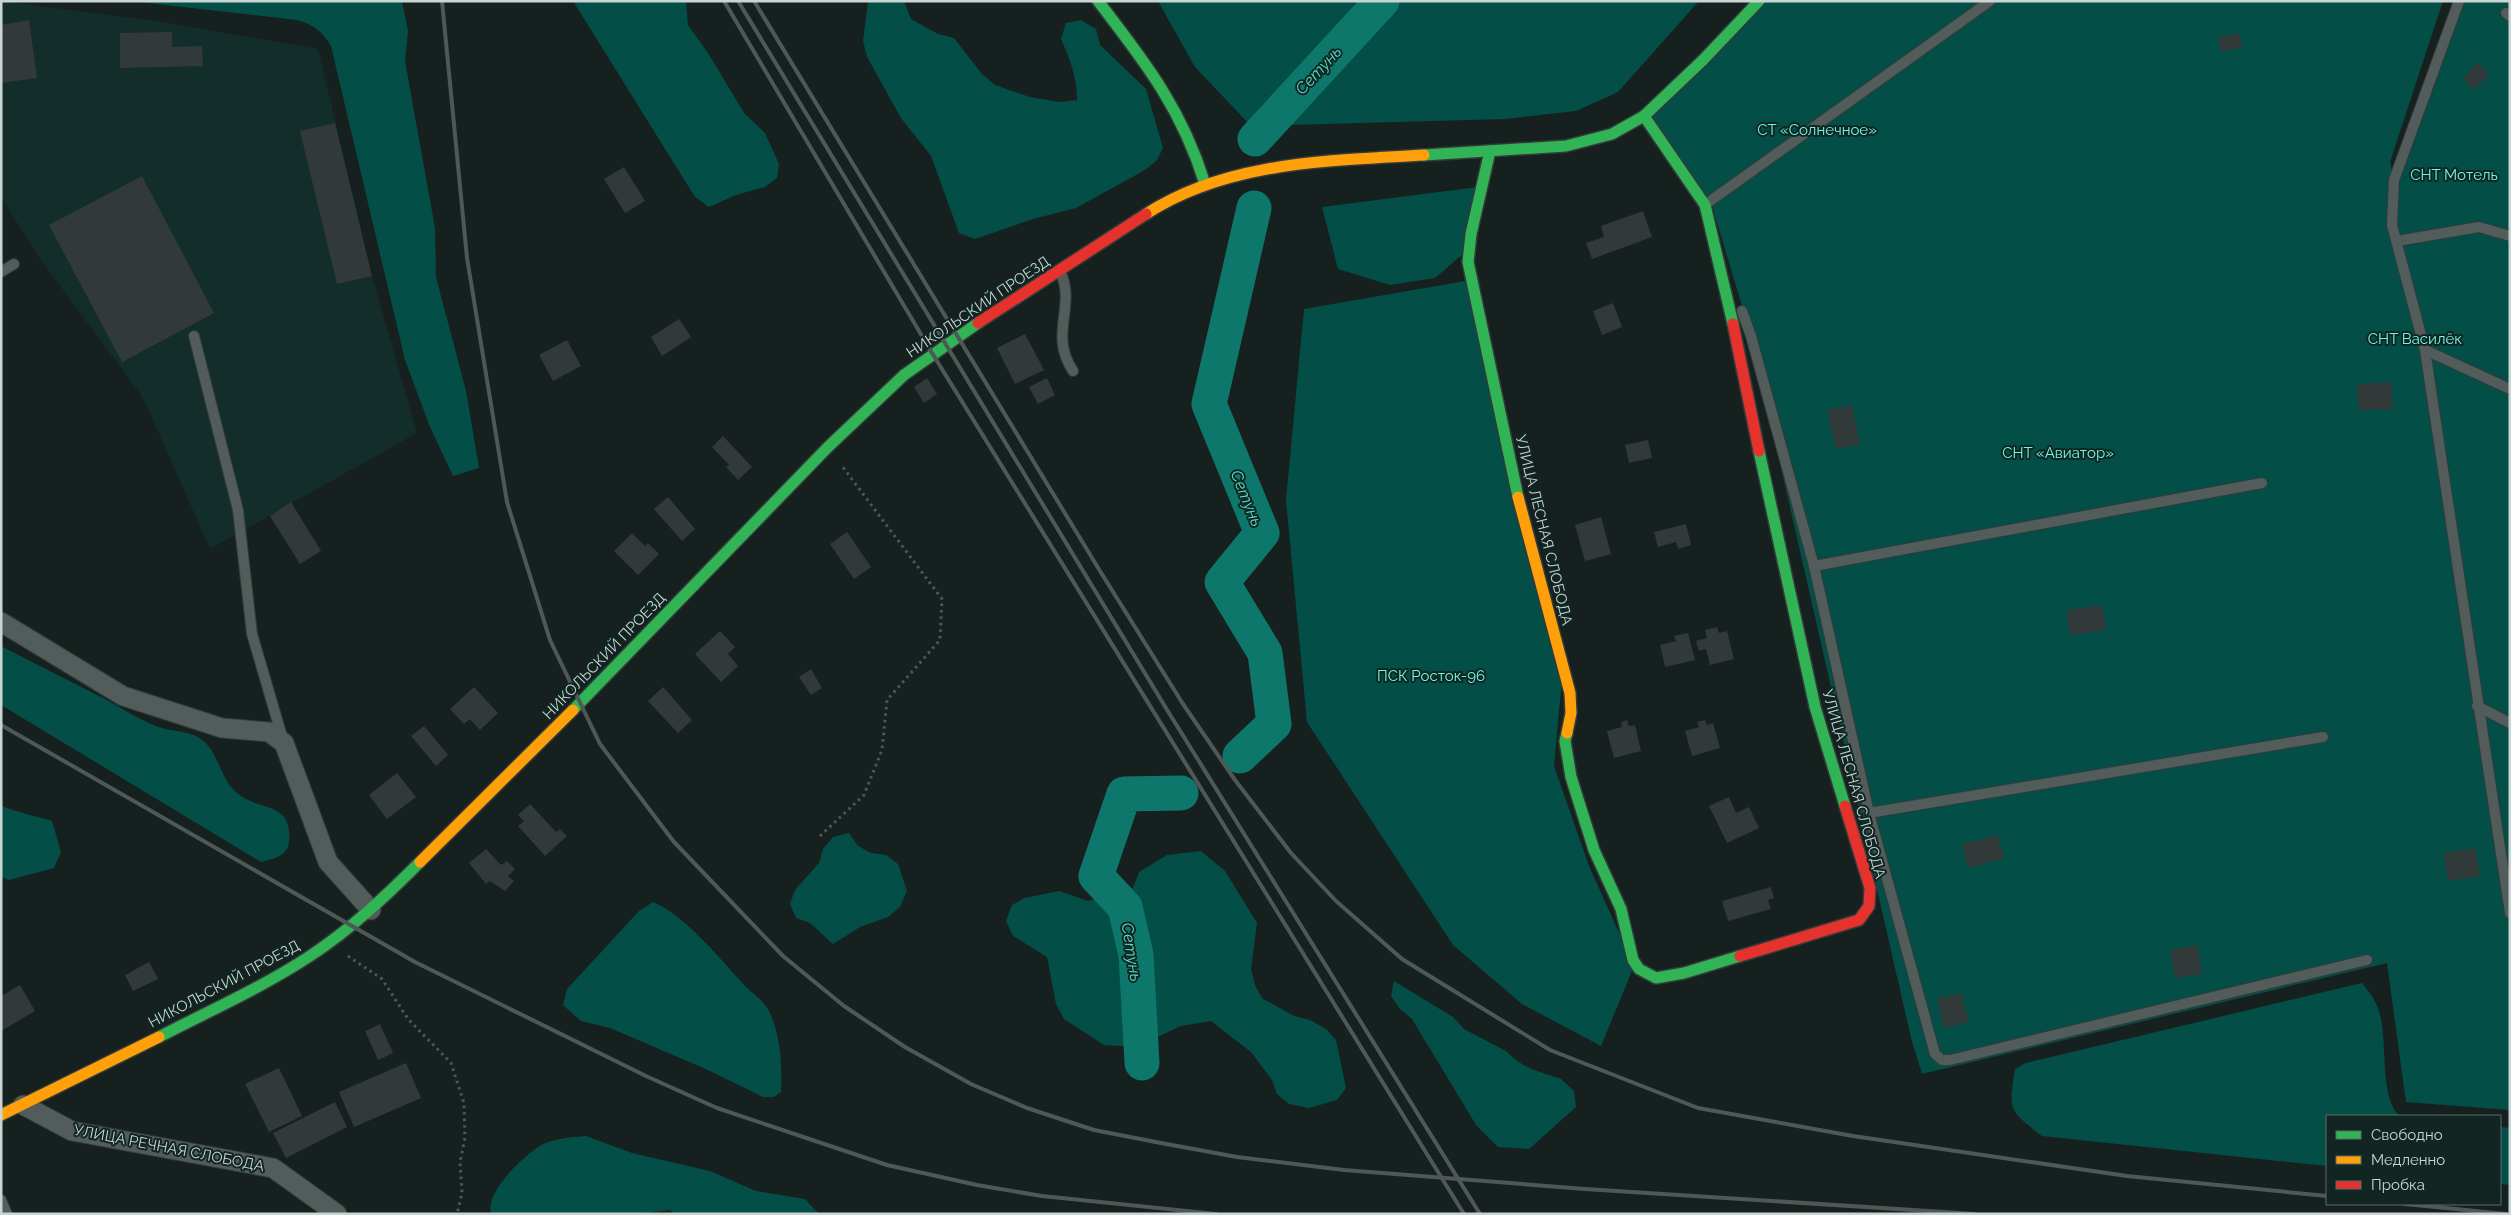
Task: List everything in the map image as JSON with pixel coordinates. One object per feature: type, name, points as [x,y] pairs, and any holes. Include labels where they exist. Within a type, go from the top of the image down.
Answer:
[{"type":"main road","points":[[1098,1],[1175,104],[1199,160],[1205,184]]},
{"type":"main road","name":"НИКОЛЬСКИЙ ПРОЕЗД","points":[[1,1115],[242,995],[310,956],[371,910],[576,708],[828,447],[877,400],[932,353],[1166,201],[1205,184],[1294,163],[1566,146],[1612,134],[1644,116],[1703,60],[1759,1]]},
{"type":"main road","name":"УЛИЦА ЛЕСНАЯ СЛОБОДА","points":[[1490,151],[1471,234],[1468,262],[1470,280],[1534,564],[1570,693],[1571,713],[1564,741],[1571,778],[1594,850],[1621,909],[1634,960],[1639,969],[1656,978],[1693,971],[1859,920],[1870,906],[1870,888],[1815,707],[1788,591],[1722,273],[1704,205],[1644,116]]},
{"type":"street","points":[[1,622],[123,696],[222,728],[269,732],[284,744],[328,862],[371,910]]},
{"type":"street","name":"УЛИЦА РЕЧНАЯ СЛОБОДА","points":[[22,1105],[72,1131],[273,1168],[337,1214]]},
{"type":"lane","points":[[1990,1],[1704,205],[1751,336],[1814,566],[1869,813],[1935,1054],[1942,1060],[1950,1060],[2367,960]]},
{"type":"lane","points":[[2459,1],[2394,180],[2392,225],[2424,350],[2510,914]]},
{"type":"lane","points":[[2397,241],[2479,227],[2510,236]]},
{"type":"lane","points":[[1,272],[14,264]]},
{"type":"lane","points":[[1059,270],[1066,288],[1061,326],[1063,353],[1073,371]]},
{"type":"lane","points":[[194,336],[238,510],[252,634],[284,744]]},
{"type":"lane","points":[[2424,350],[2510,389]]},
{"type":"lane","points":[[1814,566],[2262,483]]},
{"type":"lane","points":[[2477,706],[2510,723]]},
{"type":"lane","points":[[1869,813],[2323,737]]},
{"type":"lane","points":[[1,1200],[7,1214]]},
{"type":"path","points":[[820,836],[864,795],[882,750],[887,700],[940,640],[942,599],[828,447]]},
{"type":"path","points":[[329,942],[382,979],[408,1019],[451,1064],[464,1103],[465,1138],[460,1162],[462,1193],[457,1214]]},
{"type":"shaded area","points":[[1,1],[157,21],[318,49],[372,276],[417,433],[210,549],[139,392],[40,259],[1,197]]},
{"type":"green space","points":[[130,1],[402,1],[408,31],[405,61],[435,228],[436,277],[466,391],[479,468],[453,476],[430,427],[405,360],[331,46],[328,41],[317,29],[297,20]]},
{"type":"green space","points":[[573,1],[686,1],[688,25],[708,53],[744,113],[765,133],[779,164],[777,178],[765,187],[736,195],[709,207],[695,197]]},
{"type":"green space","points":[[868,1],[904,1],[911,19],[938,34],[954,38],[982,74],[995,85],[1030,97],[1060,102],[1077,100],[1072,68],[1061,39],[1066,23],[1081,20],[1096,29],[1100,45],[1146,89],[1163,148],[1157,160],[1145,170],[1076,208],[1033,219],[975,239],[959,233],[931,156],[901,118],[867,57],[863,41]]},
{"type":"green space","points":[[1158,1],[1699,1],[1618,92],[1576,111],[1505,119],[1251,126],[1195,67]]},
{"type":"green space","name":"СНТ «Авиатор»","points":[[1761,1],[2443,1],[2390,162],[2394,179],[2461,1],[2510,1],[2510,1110],[2406,1102],[2387,963],[1922,1074],[1911,1038],[1751,336],[1712,206],[1644,116]]},
{"type":"green space","points":[[1478,187],[1463,254],[1435,278],[1390,285],[1338,269],[1322,207]]},
{"type":"green space","name":"ПСК Росток-96","points":[[1471,280],[1562,678],[1554,766],[1589,866],[1634,966],[1601,1046],[1522,1004],[1453,945],[1307,722],[1286,500],[1304,309]]},
{"type":"green space","points":[[1,646],[151,724],[189,733],[205,742],[215,756],[226,780],[237,793],[255,803],[273,809],[286,819],[289,829],[289,842],[286,851],[270,860],[261,862],[1,705]]},
{"type":"green space","points":[[1,805],[52,821],[61,852],[54,868],[9,880],[1,877]]},
{"type":"green space","points":[[849,833],[858,846],[871,853],[886,855],[898,864],[907,891],[900,907],[888,917],[860,927],[833,944],[810,923],[796,918],[790,904],[795,890],[819,863],[823,849],[833,837]]},
{"type":"green space","points":[[1201,851],[1225,871],[1257,923],[1251,969],[1255,985],[1262,998],[1294,1016],[1310,1020],[1326,1029],[1336,1040],[1346,1088],[1337,1100],[1309,1108],[1289,1104],[1277,1094],[1272,1080],[1251,1052],[1211,1021],[1181,1026],[1155,1038],[1122,1046],[1104,1045],[1064,1019],[1056,1004],[1047,957],[1013,936],[1006,921],[1012,905],[1025,898],[1059,891],[1088,901],[1133,888],[1139,872],[1167,855]]},
{"type":"green space","points":[[653,902],[665,908],[690,928],[768,1009],[774,1022],[779,1042],[781,1062],[781,1092],[774,1097],[763,1097],[708,1070],[610,1028],[581,1021],[563,1005],[567,989],[639,911]]},
{"type":"green space","points":[[1394,981],[1453,1017],[1464,1029],[1506,1051],[1517,1061],[1531,1069],[1561,1079],[1574,1091],[1576,1107],[1529,1149],[1498,1147],[1476,1125],[1412,1019],[1400,1009],[1391,996]]},
{"type":"green space","points":[[2362,983],[2374,1000],[2381,1018],[2386,1080],[2393,1107],[2399,1115],[2326,1115],[2326,1166],[2042,1136],[2017,1115],[2012,1102],[2015,1069],[2026,1063]]},
{"type":"green space","points":[[2501,1127],[2510,1128],[2510,1185],[2501,1184]]},
{"type":"green space","points":[[586,1136],[632,1153],[710,1171],[756,1191],[805,1199],[819,1214],[674,1214],[670,1210],[635,1214],[491,1214],[493,1196],[499,1186],[531,1152],[548,1142]]},
{"type":"building","points":[[29,20],[37,78],[1,83],[1,25]]},
{"type":"building","points":[[172,32],[172,47],[202,46],[203,66],[120,68],[120,33]]},
{"type":"building","points":[[2239,33],[2242,47],[2221,52],[2218,37]]},
{"type":"building","points":[[2477,62],[2489,74],[2474,90],[2463,79]]},
{"type":"building","points":[[335,123],[372,276],[337,284],[300,131]]},
{"type":"building","points":[[624,167],[645,201],[625,213],[604,179]]},
{"type":"building","points":[[142,176],[214,313],[122,362],[49,225]]},
{"type":"building","points":[[1643,211],[1652,237],[1592,259],[1586,243],[1604,237],[1601,226]]},
{"type":"building","points":[[1613,303],[1622,327],[1602,335],[1593,311]]},
{"type":"building","points":[[679,319],[691,337],[662,356],[651,337]]},
{"type":"building","points":[[1025,334],[1044,370],[1015,384],[997,348]]},
{"type":"building","points":[[567,340],[581,366],[553,381],[539,355]]},
{"type":"building","points":[[927,378],[937,394],[924,403],[914,387]]},
{"type":"building","points":[[1047,378],[1055,395],[1038,404],[1029,387]]},
{"type":"building","points":[[2392,382],[2393,409],[2359,410],[2357,384]]},
{"type":"building","points":[[1852,405],[1860,444],[1836,449],[1827,410]]},
{"type":"building","points":[[723,436],[752,467],[738,480],[726,467],[729,465],[712,447]]},
{"type":"building","points":[[1648,440],[1652,458],[1629,463],[1625,445]]},
{"type":"building","points":[[668,497],[695,529],[682,541],[654,509]]},
{"type":"building","points":[[291,502],[321,551],[300,564],[270,516]]},
{"type":"building","points":[[1601,517],[1611,554],[1585,561],[1575,525]]},
{"type":"building","points":[[1686,524],[1691,545],[1678,549],[1676,542],[1658,547],[1654,532]]},
{"type":"building","points":[[847,532],[871,567],[854,579],[830,544]]},
{"type":"building","points":[[632,533],[645,546],[648,543],[659,554],[638,575],[614,551]]},
{"type":"building","points":[[2102,605],[2106,630],[2070,635],[2067,610]]},
{"type":"building","points":[[1717,627],[1719,633],[1727,631],[1734,659],[1710,665],[1706,649],[1699,651],[1696,641],[1707,638],[1705,630]]},
{"type":"building","points":[[720,631],[735,647],[728,654],[738,666],[721,682],[695,654]]},
{"type":"building","points":[[1688,633],[1695,660],[1665,667],[1660,645],[1676,641],[1674,636]]},
{"type":"building","points":[[811,669],[822,688],[811,695],[799,677]]},
{"type":"building","points":[[474,687],[498,713],[480,730],[470,719],[464,724],[450,709]]},
{"type":"building","points":[[663,687],[692,720],[678,733],[648,701]]},
{"type":"building","points":[[1627,720],[1629,726],[1635,725],[1641,751],[1614,758],[1607,731],[1622,727],[1621,722]]},
{"type":"building","points":[[1705,720],[1707,725],[1713,723],[1720,748],[1692,756],[1685,731],[1699,727],[1697,722]]},
{"type":"building","points":[[424,726],[448,755],[436,766],[411,736]]},
{"type":"building","points":[[397,773],[416,797],[387,819],[369,795]]},
{"type":"building","points":[[1729,797],[1736,813],[1749,807],[1759,828],[1727,843],[1709,806]]},
{"type":"building","points":[[530,804],[556,832],[560,829],[567,836],[545,856],[518,826],[524,821],[518,815]]},
{"type":"building","points":[[1998,835],[2004,858],[1968,868],[1962,844]]},
{"type":"building","points":[[2475,848],[2480,876],[2448,881],[2444,853]]},
{"type":"building","points":[[486,849],[501,865],[507,861],[515,869],[508,876],[514,881],[505,891],[490,881],[486,884],[469,863]]},
{"type":"building","points":[[1771,887],[1774,898],[1768,900],[1771,909],[1728,921],[1722,901]]},
{"type":"building","points":[[2197,945],[2202,974],[2175,978],[2170,950]]},
{"type":"building","points":[[149,962],[158,979],[133,991],[125,975]]},
{"type":"building","points":[[20,985],[35,1011],[1,1031],[1,996]]},
{"type":"building","points":[[1961,993],[1969,1022],[1944,1028],[1937,999]]},
{"type":"building","points":[[380,1024],[393,1053],[378,1060],[365,1031]]},
{"type":"building","points":[[406,1063],[421,1098],[354,1127],[339,1092]]},
{"type":"building","points":[[279,1068],[302,1116],[269,1132],[245,1084]]},
{"type":"building","points":[[335,1102],[347,1127],[286,1158],[273,1133]]},
{"type":"waterway","name":"Сетунь","points":[[1255,139],[1382,1]]},
{"type":"waterway","name":"Сетунь","points":[[1240,756],[1274,724],[1265,653],[1222,582],[1262,533],[1209,404],[1254,208]]},
{"type":"waterway","name":"Сетунь","points":[[1142,1063],[1136,955],[1125,907],[1096,876],[1124,794],[1181,793]]},
{"type":"railway","points":[[442,1],[467,258],[507,502],[550,640],[600,744],[674,842],[783,956],[844,1006],[905,1047],[971,1084],[1027,1108],[1094,1130],[1237,1157],[1344,1170],[1585,1189],[1975,1214]]},
{"type":"railway","points":[[724,1],[932,353],[1464,1214]]},
{"type":"railway","points":[[738,1],[1169,713],[1480,1214]]},
{"type":"railway","points":[[754,1],[1100,571],[1183,704],[1235,780],[1291,853],[1336,901],[1402,959],[1550,1050],[1698,1108],[1853,1136],[2127,1176],[2326,1196]]},
{"type":"railway","points":[[1,725],[415,962],[646,1076],[717,1108],[887,1165],[977,1185],[1042,1196],[1216,1214]]},
{"type":"railway","points":[[2415,1205],[2506,1214]]},
{"type":"traffic: fast","points":[[1098,1],[1146,66],[1173,109],[1196,157],[1205,184]]},
{"type":"traffic: fast","points":[[1424,155],[1566,146],[1612,134],[1644,116],[1703,60],[1759,1]]},
{"type":"traffic: fast","points":[[1644,116],[1705,205],[1733,324]]},
{"type":"traffic: fast","points":[[1490,151],[1471,234],[1468,262],[1518,497]]},
{"type":"traffic: fast","points":[[573,710],[828,447],[904,375],[978,323]]},
{"type":"traffic: fast","points":[[1759,451],[1815,707],[1845,806]]},
{"type":"traffic: fast","points":[[1567,733],[1565,741],[1571,777],[1594,850],[1621,909],[1633,960],[1639,969],[1656,978],[1684,973],[1740,956]]},
{"type":"traffic: fast","points":[[159,1037],[255,988],[310,956],[368,912],[420,862]]},
{"type":"traffic: slow","points":[[1146,214],[1178,196],[1211,183],[1245,174],[1316,162],[1424,155]]},
{"type":"traffic: slow","points":[[1518,497],[1570,693],[1571,713],[1567,733]]},
{"type":"traffic: slow","points":[[420,862],[573,710]]},
{"type":"traffic: slow","points":[[1,1115],[159,1037]]},
{"type":"traffic: jam","points":[[978,323],[1146,214]]},
{"type":"traffic: jam","points":[[1733,324],[1759,451]]},
{"type":"traffic: jam","points":[[1740,956],[1859,920],[1869,906],[1870,888],[1845,806]]},
{"type":"park label","name":"СТ «Солнечное»","points":[[1817,130]]},
{"type":"park label","name":"СНТ Мотель","points":[[2454,175]]},
{"type":"park label","name":"СНТ Василёк","points":[[2415,339]]}]
